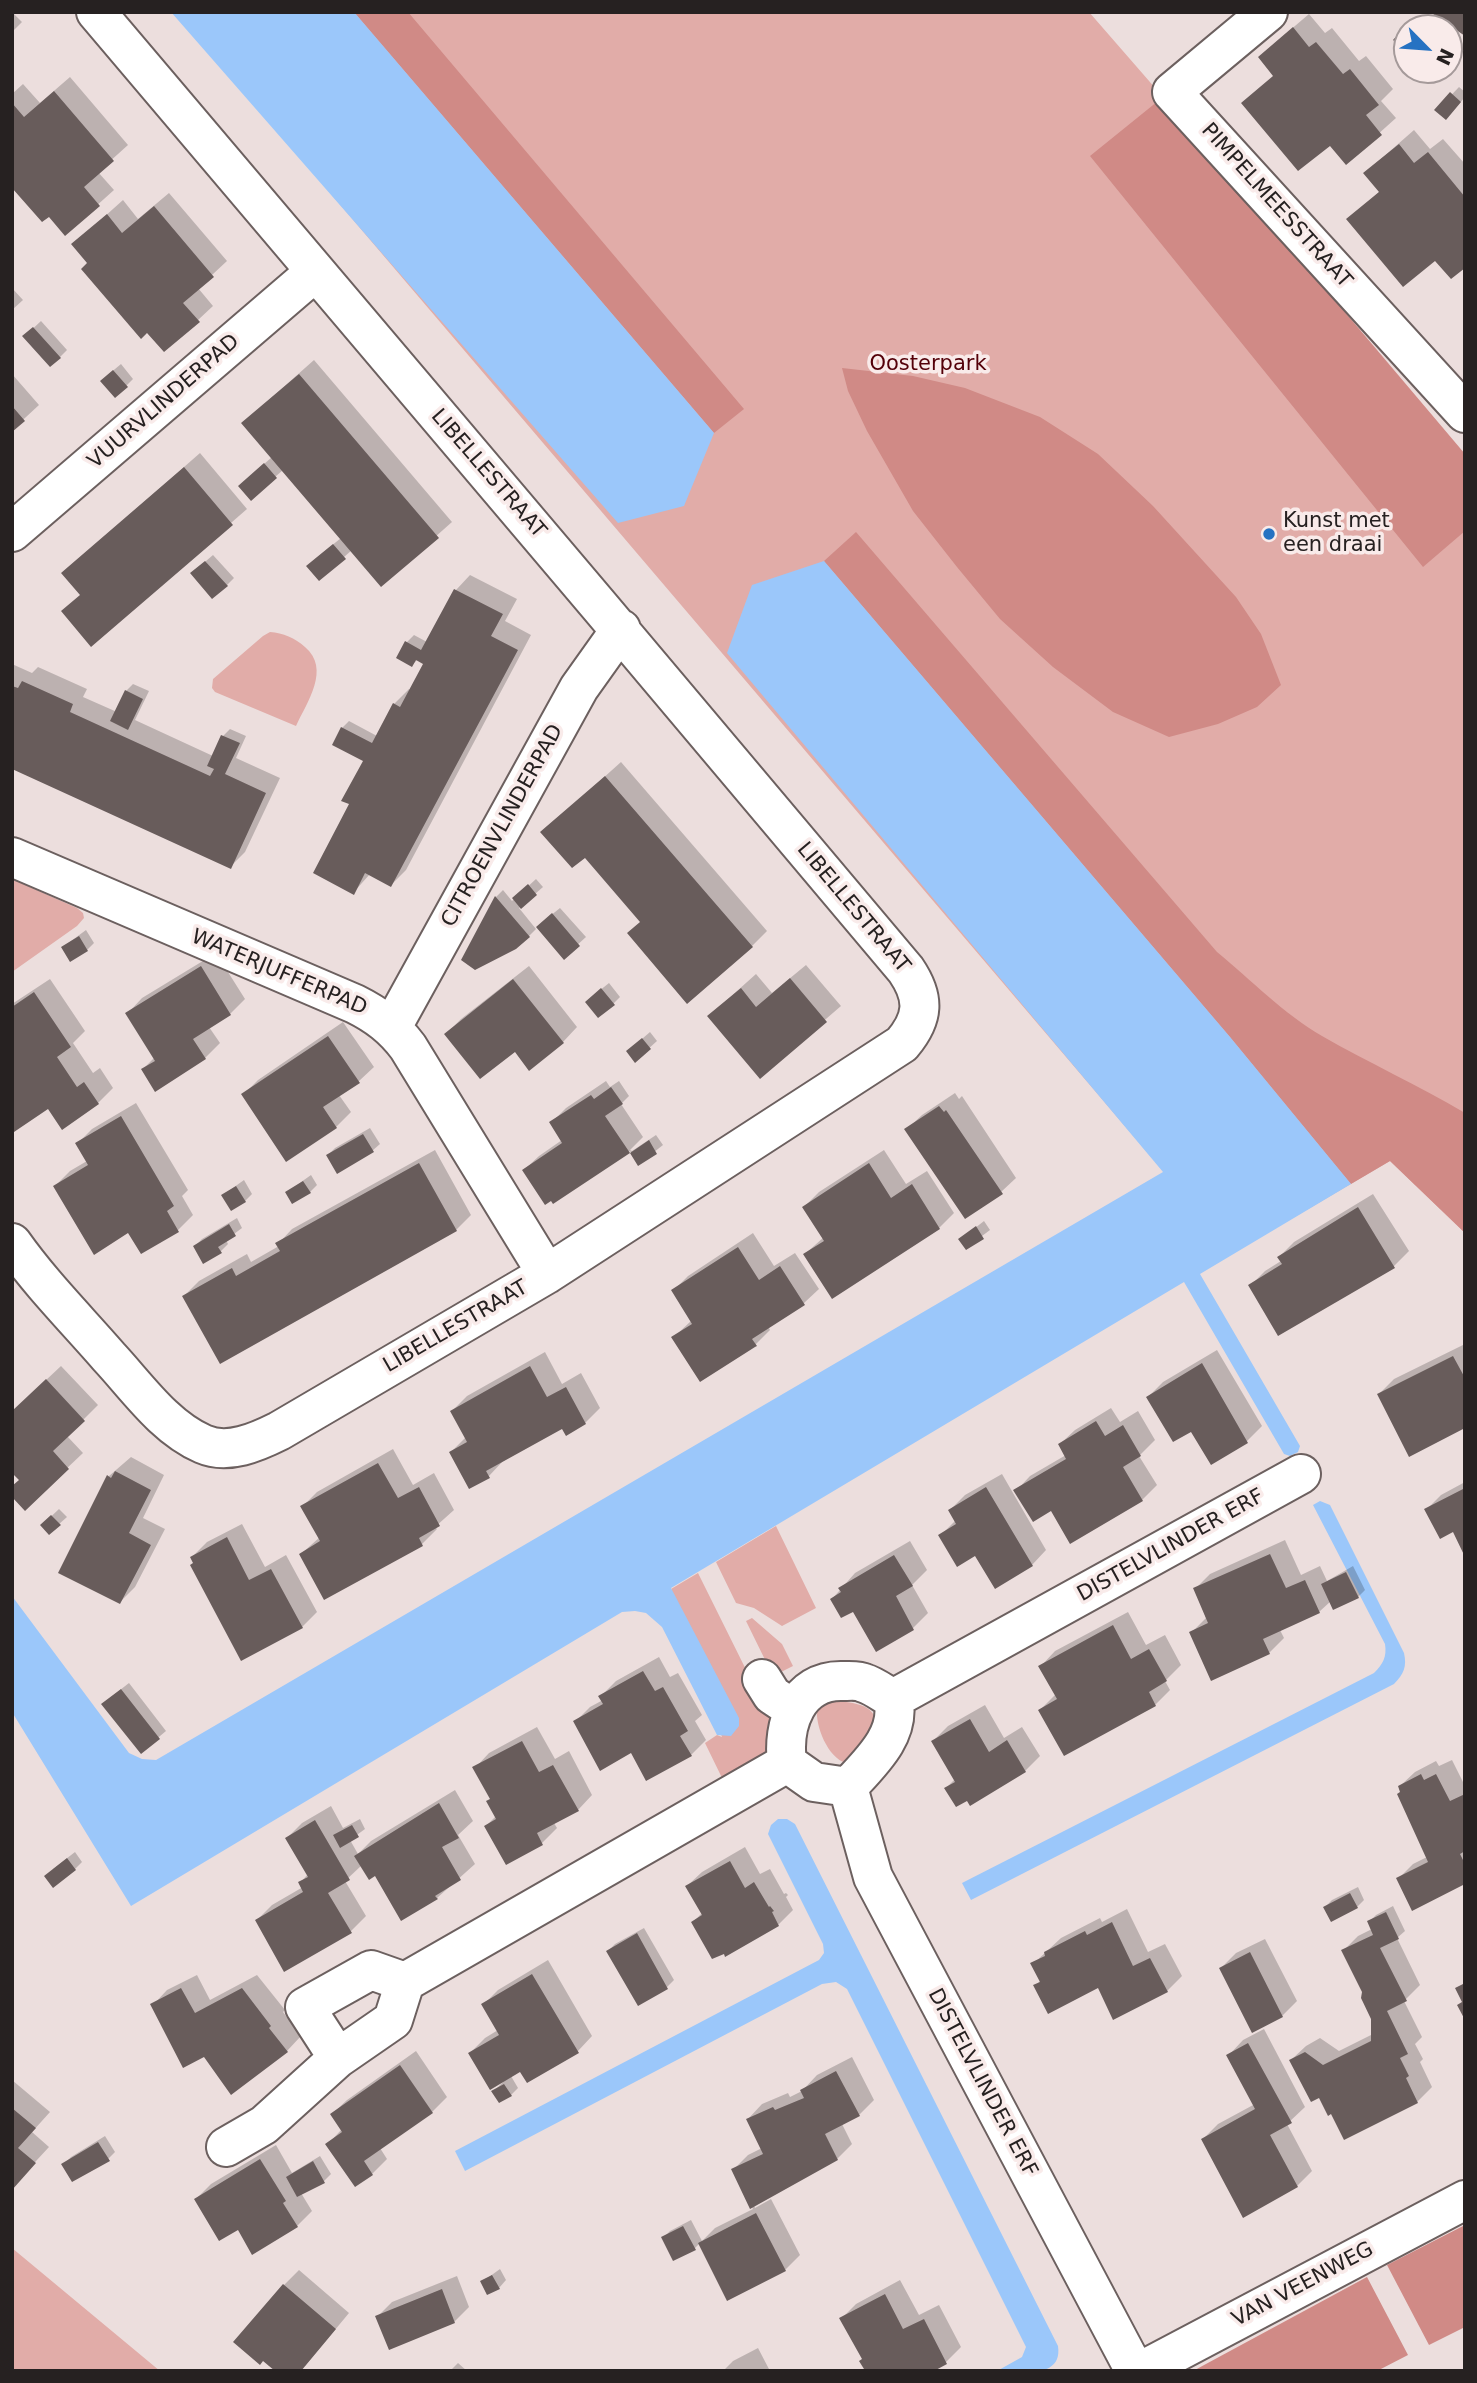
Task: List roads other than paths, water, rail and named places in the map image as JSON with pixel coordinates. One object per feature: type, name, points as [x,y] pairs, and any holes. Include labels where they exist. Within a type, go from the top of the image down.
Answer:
[{"type":"street","name":"LIBELLESTRAAT","points":[[12,1243],[41,1282],[149,1401],[180,1431],[205,1445],[232,1448],[259,1441],[279,1431],[547,1274],[902,1044],[913,1031],[919,1016],[920,999],[915,983],[906,970],[621,629],[96,12]]},
{"type":"street","name":"PIMPELMEESSTRAAT","points":[[1268,12],[1172,92],[1465,413]]},
{"type":"street","name":"VUURVLINDERPAD","points":[[12,532],[315,272]]},
{"type":"street","name":"CITROENVLINDERPAD","points":[[392,1027],[579,688],[621,629]]},
{"type":"street","name":"WATERJUFFERPAD","points":[[12,857],[355,1004],[392,1027],[408,1047],[547,1274]]},
{"type":"street","name":"DISTELVLINDER ERF","points":[[893,1699],[1301,1474]]},
{"type":"street","points":[[762,1679],[772,1695],[793,1709]]},
{"type":"street","points":[[831,1681],[862,1681],[893,1699],[897,1713],[892,1728],[875,1758],[848,1787],[814,1782],[788,1763],[785,1740],[793,1709],[813,1687],[831,1681]]},
{"type":"street","points":[[226,2147],[264,2125],[338,2058],[393,2020],[405,1982],[788,1763]]},
{"type":"street","name":"DISTELVLINDER ERF","points":[[848,1787],[873,1877],[1135,2371]]},
{"type":"street","points":[[338,2058],[305,2007],[371,1970],[405,1982]]},
{"type":"street","name":"VAN VEENWEG","points":[[1141,2371],[1465,2200]]},
{"type":"water","points":[[171,12],[354,12],[714,433],[684,506],[618,523]]},
{"type":"water","points":[[824,561],[1230,1037],[1351,1184],[1200,1274],[1300,1446],[1298,1452],[1290,1456],[1284,1454],[1184,1282],[671,1588],[739,1718],[739,1726],[731,1736],[717,1735],[662,1627],[646,1613],[622,1612],[131,1906],[12,1712],[12,1596],[129,1753],[142,1759],[156,1760],[1163,1172],[727,653],[752,585]]},
{"type":"water","points":[[1320,1501],[1330,1505],[1404,1653],[1405,1666],[1394,1684],[971,1900],[962,1883],[1377,1670],[1385,1657],[1385,1644],[1313,1505]]},
{"type":"water","points":[[778,1819],[787,1819],[795,1824],[1058,2346],[1058,2357],[1047,2369],[1027,2372],[997,2371],[1022,2357],[1026,2347],[847,1989],[836,1982],[822,1984],[465,2171],[455,2151],[819,1960],[824,1953],[823,1944],[768,1834],[771,1825]]},
{"type":"place","name":"Kunst met een draai","points":[[1269,534]]},
{"type":"park label","name":"Oosterpark","points":[[928,365]]}]
